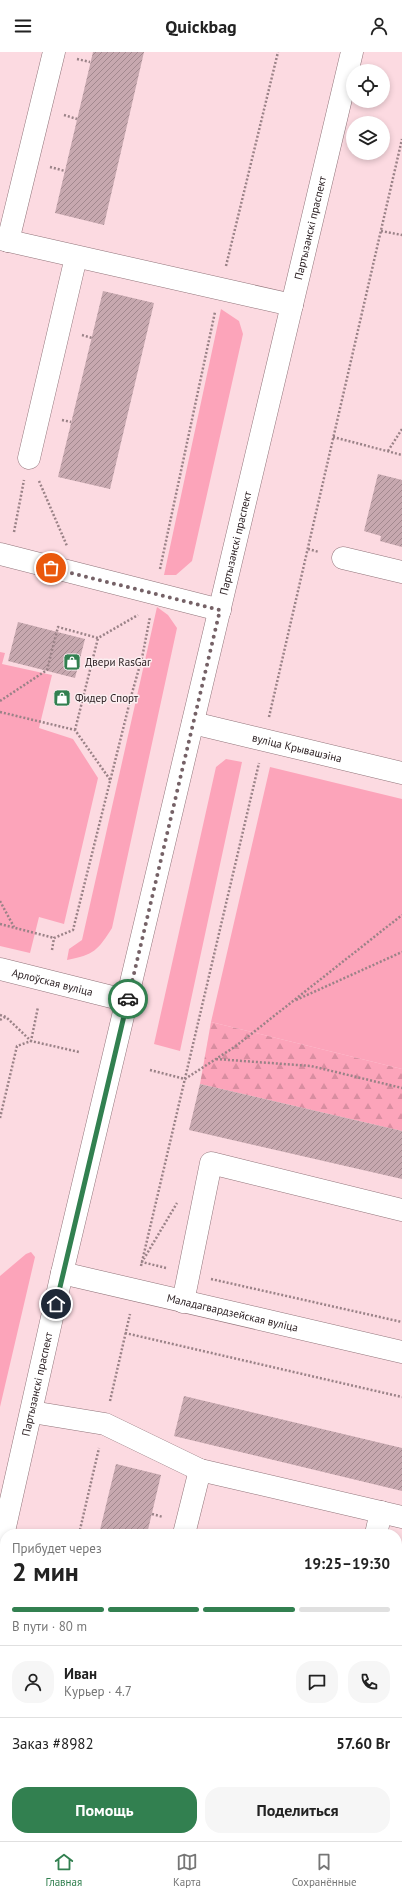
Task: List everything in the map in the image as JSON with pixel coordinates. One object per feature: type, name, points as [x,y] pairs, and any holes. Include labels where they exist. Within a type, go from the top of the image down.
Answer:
[{"type":"main road","points":[[54,52],[4,240],[292,305]]},
{"type":"main road","name":"Партызанскі праспект","points":[[5,1529],[62,1273],[128,1001],[352,52]]},
{"type":"main road","points":[[29,458],[76,257]]},
{"type":"main road","points":[[4,555],[80,575],[153,600],[220,610]]},
{"type":"main road","points":[[343,558],[402,572]]},
{"type":"main road","name":"вуліца Крывашэіна","points":[[193,723],[402,773]]},
{"type":"main road","name":"Арлоўская вуліца","points":[[0,970],[128,1001]]},
{"type":"main road","points":[[183,1302],[211,1163],[402,1210]]},
{"type":"main road","name":"Маладагвардзейская вуліца","points":[[62,1273],[402,1352]]},
{"type":"main road","points":[[32,1412],[105,1424],[200,1470],[402,1517]]},
{"type":"main road","points":[[177,1526],[200,1470]]},
{"type":"main road","points":[[377,1529],[381,1512]]},
{"type":"path","points":[[0,924],[54,938],[73,930],[142,658],[153,600],[220,289],[278,52]]},
{"type":"path","points":[[268,722],[402,139]]},
{"type":"path","points":[[47,167],[65,171]]},
{"type":"path","points":[[381,231],[402,235]]},
{"type":"path","points":[[388,451],[402,429]]},
{"type":"path","points":[[333,437],[402,455]]},
{"type":"path","points":[[4,555],[29,458]]},
{"type":"path","points":[[29,458],[80,575]]},
{"type":"path","points":[[75,730],[98,638],[153,600]]},
{"type":"path","points":[[0,701],[47,670],[58,627],[98,638]]},
{"type":"path","points":[[0,712],[75,730],[111,782]]},
{"type":"path","points":[[80,1529],[259,762]]},
{"type":"path","points":[[0,901],[14,927]]},
{"type":"path","points":[[150,1070],[185,1078],[236,1046],[402,914]]},
{"type":"path","points":[[52,950],[54,938]]},
{"type":"path","points":[[292,1002],[402,952]]},
{"type":"path","points":[[31,1041],[38,1007]]},
{"type":"path","points":[[0,1015],[6,1016],[31,1041],[79,1052]]},
{"type":"path","points":[[0,1020],[6,1016]]},
{"type":"path","points":[[0,1118],[17,1046],[31,1041]]},
{"type":"path","points":[[215,1059],[311,1066],[402,1088]]},
{"type":"path","points":[[142,1262],[178,1201]]},
{"type":"path","points":[[142,1262],[402,1322]]},
{"type":"path","points":[[125,1333],[402,1397]]},
{"type":"path","points":[[152,1514],[177,1526]]},
{"type":"green space","points":[[221,309],[239,321],[243,334],[192,561],[176,575],[164,575]]},
{"type":"green space","points":[[157,607],[168,615],[177,628],[112,928],[103,942],[94,950],[83,956],[67,960],[69,949],[82,940]]},
{"type":"green space","points":[[0,652],[5,653],[2,664],[52,675],[39,728],[73,739],[98,778],[64,924],[39,917],[30,953],[0,946]]},
{"type":"green space","points":[[226,759],[242,762],[180,1051],[154,1044],[216,767]]},
{"type":"green space","points":[[270,767],[402,799],[402,1069],[211,1022]]},
{"type":"green space","points":[[211,1022],[402,1069],[402,1131],[200,1084]]},
{"type":"green space","points":[[31,1252],[35,1257],[0,1407],[0,1276],[26,1254]]},
{"type":"building","points":[[93,52],[144,52],[104,225],[55,213]]},
{"type":"building","points":[[103,291],[154,303],[110,489],[58,477]]},
{"type":"building","points":[[378,474],[402,480],[402,547],[380,541],[381,536],[364,531]]},
{"type":"building","points":[[18,622],[85,639],[75,678],[8,661]]},
{"type":"building","points":[[200,1084],[402,1131],[402,1179],[189,1130]]},
{"type":"building","points":[[184,1396],[402,1448],[402,1491],[174,1436]]},
{"type":"building","points":[[116,1464],[161,1475],[148,1529],[100,1529]]},
{"type":"way so far","points":[[51,568],[220,610],[128,999]]},
{"type":"place","name":"Двери RasGar","points":[[72,662]]},
{"type":"place","name":"Фидер Спорт","points":[[62,698]]},
{"type":"route","points":[[56,1304],[62,1273],[128,999]]}]
